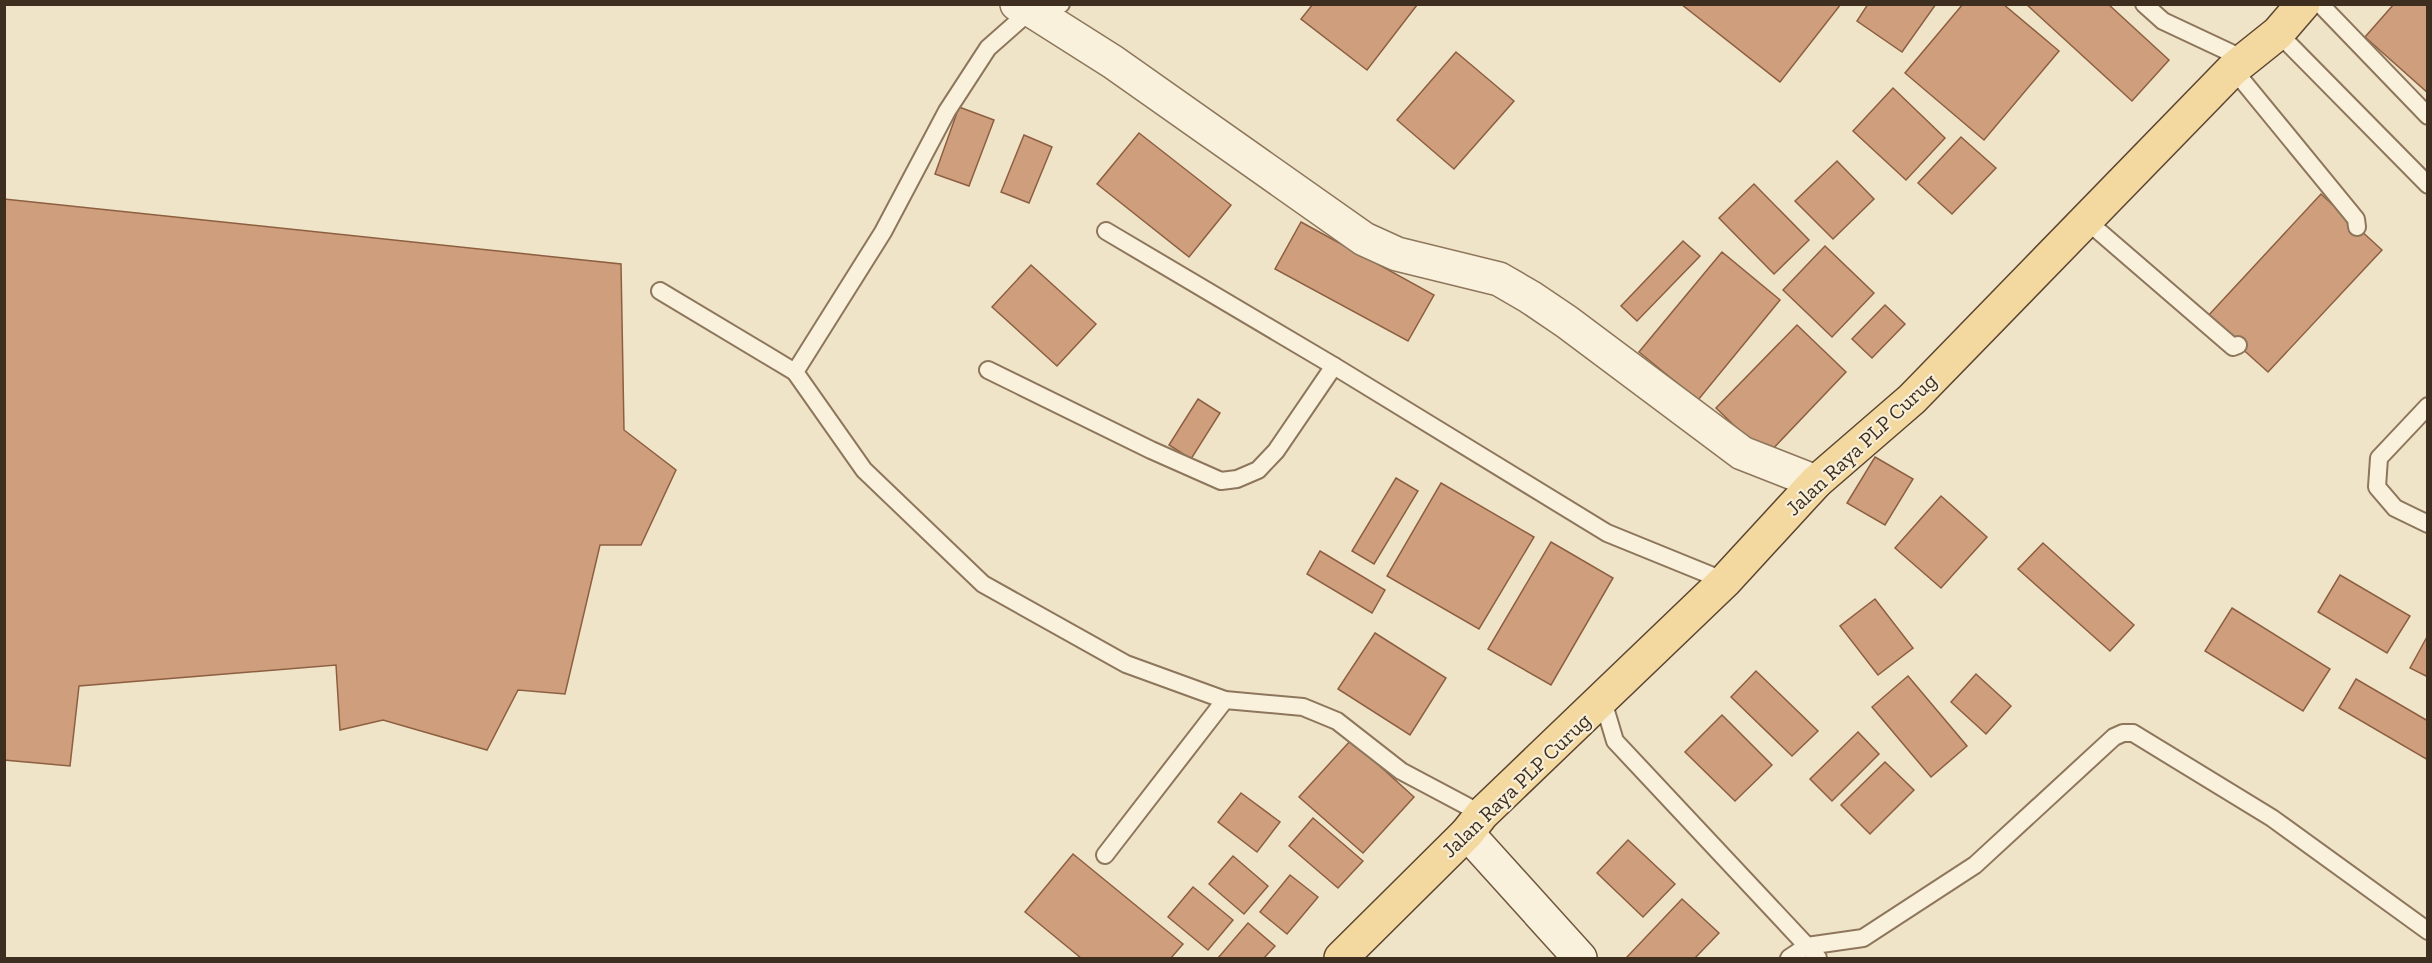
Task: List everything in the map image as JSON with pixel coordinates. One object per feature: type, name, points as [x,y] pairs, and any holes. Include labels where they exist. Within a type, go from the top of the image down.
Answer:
[{"type":"main road","name":"Jalan Raya PLP Curug","points":[[1341,958],[1474,823],[1725,581],[1816,482],[1912,399],[2238,64],[2278,33],[2303,4]]},
{"type":"street","points":[[1036,6],[1364,239],[1397,254],[1499,279],[1567,322],[1742,453],[1816,482]]},
{"type":"street","points":[[1474,823],[1580,958]]},
{"type":"lane","points":[[2144,4],[2163,21],[2238,64],[2356,219],[2357,227]]},
{"type":"lane","points":[[2320,4],[2427,116]]},
{"type":"lane","points":[[795,372],[883,232],[947,111],[988,48],[1036,6]]},
{"type":"lane","points":[[2278,33],[2427,185]]},
{"type":"lane","points":[[2087,221],[2233,347],[2238,345]]},
{"type":"lane","points":[[1106,231],[1334,366],[1607,533],[1725,581]]},
{"type":"lane","points":[[660,291],[795,372],[864,470],[983,584],[1126,664],[1225,700],[1303,707],[1337,721],[1401,771],[1474,823]]},
{"type":"lane","points":[[988,370],[1151,450],[1221,481],[1237,479],[1258,470],[1275,451],[1334,366]]},
{"type":"lane","points":[[2427,406],[2379,458],[2377,487],[2395,508],[2427,524]]},
{"type":"lane","points":[[1105,855],[1225,700]]},
{"type":"lane","points":[[1603,701],[1615,741],[1813,952]]},
{"type":"lane","points":[[1789,958],[1863,938],[1976,865],[2114,737],[2123,733],[2133,733],[2272,818],[2427,931]]},
{"type":"building","points":[[1313,4],[1417,5],[1367,70],[1301,19]]},
{"type":"building","points":[[1681,4],[1841,4],[1780,82]]},
{"type":"building","points":[[1868,4],[1936,4],[1902,52],[1857,21]]},
{"type":"building","points":[[1963,4],[2003,4],[2059,51],[1984,140],[1905,73]]},
{"type":"building","points":[[2026,4],[2108,4],[2169,60],[2132,101]]},
{"type":"building","points":[[2394,4],[2428,4],[2428,93],[2365,37]]},
{"type":"building","points":[[1456,52],[1514,101],[1454,169],[1397,120]]},
{"type":"building","points":[[1893,88],[1945,138],[1906,180],[1853,131]]},
{"type":"building","points":[[959,107],[994,120],[969,186],[935,174]]},
{"type":"building","points":[[1139,133],[1231,205],[1189,257],[1097,184]]},
{"type":"building","points":[[1024,135],[1052,147],[1029,203],[1001,192]]},
{"type":"building","points":[[1961,137],[1996,168],[1952,214],[1918,183]]},
{"type":"building","points":[[1837,161],[1874,199],[1833,239],[1795,201]]},
{"type":"building","points":[[1754,184],[1809,240],[1774,274],[1719,218]]},
{"type":"building","points":[[2321,194],[2382,250],[2268,372],[2207,317]]},
{"type":"building","points":[[4,199],[621,264],[624,430],[676,470],[641,545],[600,545],[565,694],[518,690],[487,750],[383,720],[340,730],[336,665],[79,686],[70,766],[4,760]]},
{"type":"building","points":[[1301,222],[1434,295],[1408,341],[1275,269]]},
{"type":"building","points":[[1683,241],[1700,256],[1637,321],[1621,306]]},
{"type":"building","points":[[1825,246],[1874,293],[1832,337],[1783,290]]},
{"type":"building","points":[[1722,252],[1780,300],[1698,400],[1639,352]]},
{"type":"building","points":[[1031,265],[1096,324],[1057,366],[992,307]]},
{"type":"building","points":[[1885,305],[1905,324],[1872,358],[1852,339]]},
{"type":"building","points":[[1797,325],[1846,372],[1766,456],[1716,408]]},
{"type":"building","points":[[1198,399],[1220,413],[1191,459],[1169,445]]},
{"type":"building","points":[[1875,457],[1913,479],[1885,525],[1847,503]]},
{"type":"building","points":[[1396,478],[1418,491],[1374,564],[1352,551]]},
{"type":"building","points":[[1441,483],[1534,537],[1479,629],[1387,576]]},
{"type":"building","points":[[1941,496],[1987,537],[1941,588],[1895,548]]},
{"type":"building","points":[[1551,542],[1613,578],[1551,685],[1488,649]]},
{"type":"building","points":[[2043,543],[2134,625],[2110,651],[2018,569]]},
{"type":"building","points":[[1320,551],[1385,590],[1372,613],[1307,574]]},
{"type":"building","points":[[2340,575],[2410,616],[2387,653],[2318,612]]},
{"type":"building","points":[[1875,599],[1913,648],[1878,675],[1840,626]]},
{"type":"building","points":[[2232,608],[2330,669],[2303,711],[2205,651]]},
{"type":"building","points":[[1375,633],[1446,678],[1410,735],[1338,689]]},
{"type":"building","points":[[2428,635],[2428,677],[2410,668]]},
{"type":"building","points":[[1756,671],[1818,731],[1792,756],[1731,697]]},
{"type":"building","points":[[1976,674],[2011,706],[1986,734],[1951,702]]},
{"type":"building","points":[[1908,676],[1967,746],[1931,777],[1872,707]]},
{"type":"building","points":[[2356,679],[2428,721],[2428,760],[2339,708]]},
{"type":"building","points":[[1722,715],[1772,765],[1735,801],[1685,752]]},
{"type":"building","points":[[1858,732],[1879,754],[1832,801],[1810,779]]},
{"type":"building","points":[[1351,740],[1414,797],[1363,853],[1299,797]]},
{"type":"building","points":[[1885,762],[1914,790],[1870,834],[1841,805]]},
{"type":"building","points":[[1241,793],[1280,822],[1257,852],[1218,822]]},
{"type":"building","points":[[1313,818],[1363,861],[1338,888],[1289,846]]},
{"type":"building","points":[[1628,840],[1675,884],[1643,917],[1597,873]]},
{"type":"building","points":[[1073,854],[1183,944],[1171,958],[1081,958],[1025,912]]},
{"type":"building","points":[[1233,856],[1268,886],[1244,914],[1209,884]]},
{"type":"building","points":[[1290,875],[1318,897],[1287,934],[1260,912]]},
{"type":"building","points":[[1193,887],[1233,920],[1208,950],[1168,917]]},
{"type":"building","points":[[1682,899],[1719,933],[1695,958],[1627,957]]},
{"type":"building","points":[[1248,923],[1275,946],[1264,958],[1218,958]]}]
